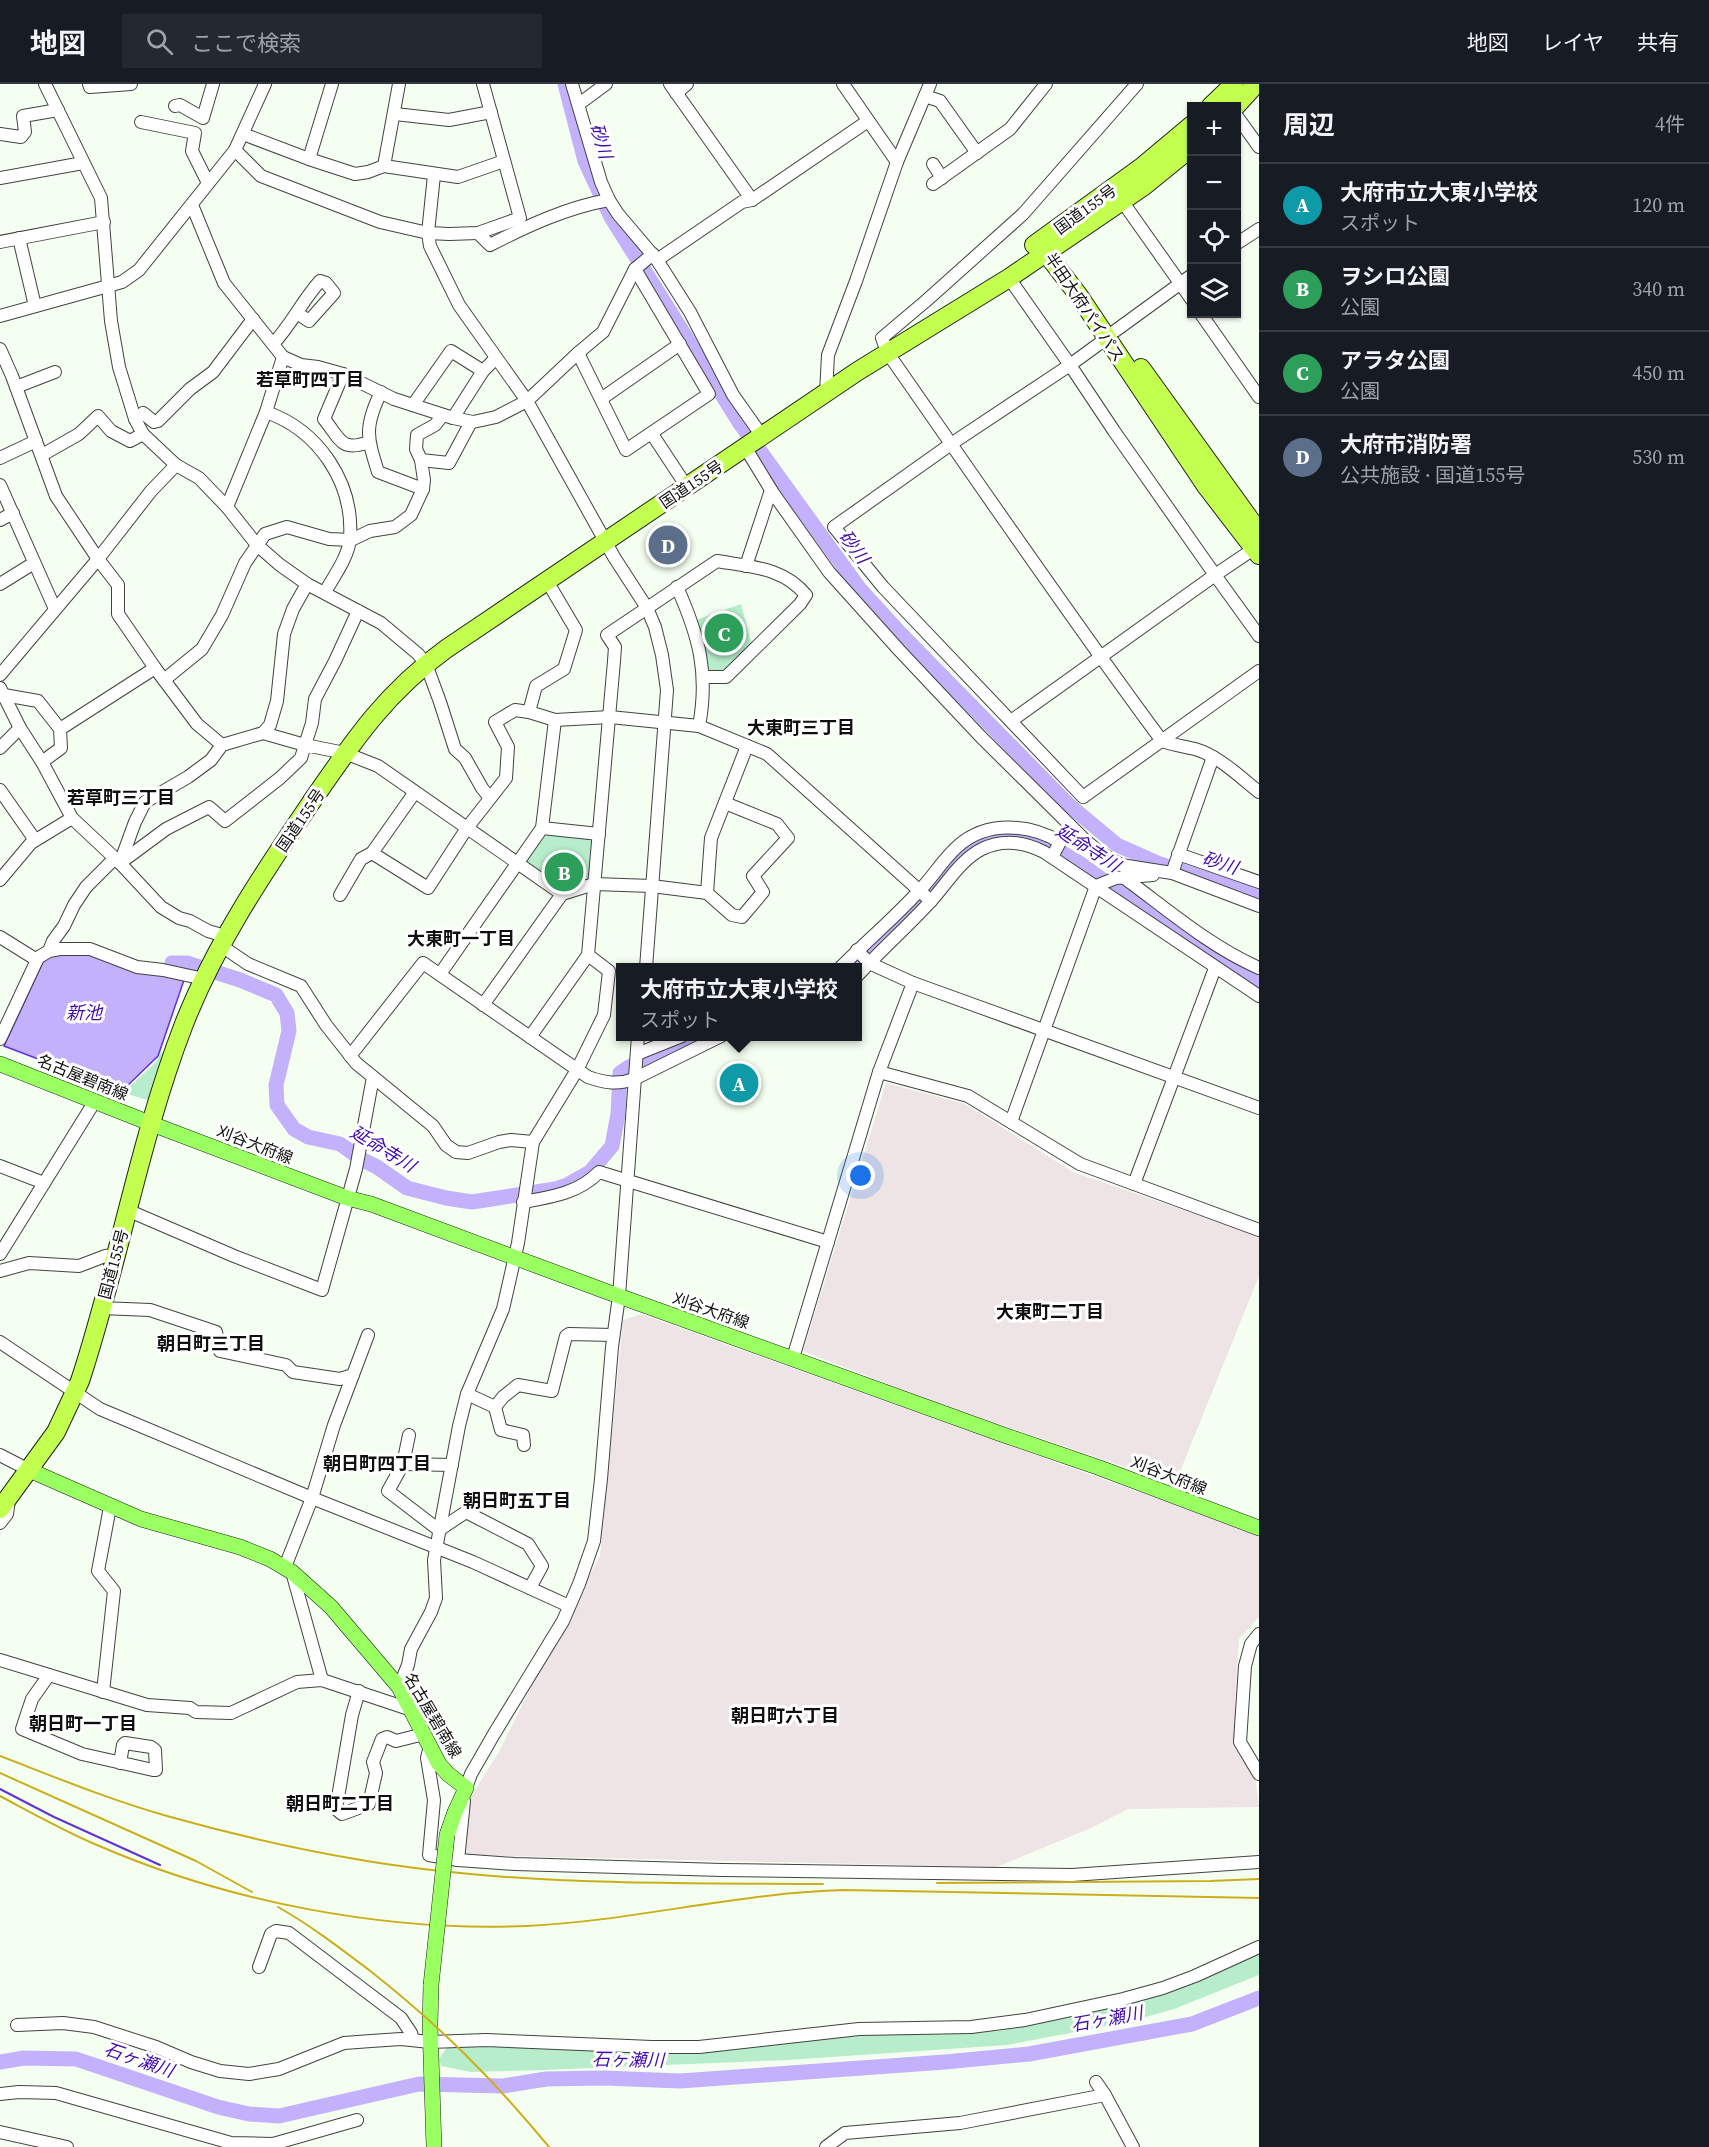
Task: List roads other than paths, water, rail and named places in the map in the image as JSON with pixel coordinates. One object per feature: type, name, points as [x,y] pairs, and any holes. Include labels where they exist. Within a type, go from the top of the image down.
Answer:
[{"type":"highway","points":[[1225,97],[1256,84]]},
{"type":"highway","name":"国道155号","points":[[3,1502],[61,1425],[75,1393],[174,1051],[206,973],[222,941],[291,832],[377,710],[426,664],[547,581],[887,352],[1009,278],[1187,128]]},
{"type":"highway","name":"国道155号","points":[[887,352],[906,335],[1122,201],[1187,150]]},
{"type":"highway","name":"半田大府パイパス","points":[[1048,246],[1111,335],[1206,486],[1258,545]]},
{"type":"main road","name":"名古屋碧南線","points":[[0,1064],[152,1124]]},
{"type":"main road","name":"刈谷大府線","points":[[152,1124],[347,1198],[371,1204],[619,1296],[1100,1468],[1259,1528]]},
{"type":"main road","name":"名古屋碧南線","points":[[29,1470],[141,1520],[240,1547],[270,1559],[288,1570],[331,1606],[399,1688],[439,1764],[466,1788]]},
{"type":"main road","points":[[434,2147],[430,2049],[431,1985],[447,1835],[466,1788]]},
{"type":"street","points":[[45,84],[101,198],[111,321],[118,367],[142,434],[176,465],[199,478],[257,545],[280,565],[307,584],[358,611],[397,636],[418,654],[426,664],[455,749],[465,758],[490,798]]},
{"type":"street","points":[[89,84],[90,87],[131,84]]},
{"type":"street","points":[[175,106],[180,105],[203,118],[213,84]]},
{"type":"street","points":[[0,316],[122,282],[139,270],[235,150],[265,84]]},
{"type":"street","points":[[309,159],[332,84]]},
{"type":"street","points":[[384,166],[399,84]]},
{"type":"street","points":[[235,150],[261,176],[273,182],[380,222],[428,233],[478,233],[520,218],[483,84]]},
{"type":"street","points":[[572,84],[608,200],[654,256],[690,312],[733,395],[762,436]]},
{"type":"street","points":[[579,104],[606,84]]},
{"type":"street","points":[[687,84],[673,88],[752,200]]},
{"type":"street","points":[[843,84],[897,162]]},
{"type":"street","points":[[826,393],[828,355],[897,162],[930,84]]},
{"type":"street","points":[[933,164],[938,181],[1010,129],[1046,84]]},
{"type":"street","points":[[1137,84],[1023,214],[882,338],[887,352],[1100,657],[1162,741],[1196,749],[1213,757],[1259,792]]},
{"type":"street","points":[[925,96],[940,101],[977,153]]},
{"type":"street","points":[[0,134],[21,137],[25,132],[23,116],[58,110]]},
{"type":"street","points":[[395,114],[449,120],[491,112]]},
{"type":"street","points":[[192,205],[224,283],[283,357],[306,367],[318,367],[343,374],[394,399],[471,422],[496,417],[527,401],[603,332],[635,269],[742,202],[752,200],[868,121]]},
{"type":"street","points":[[141,122],[195,132],[192,151],[208,183]]},
{"type":"street","points":[[1241,122],[1259,147]]},
{"type":"street","points":[[243,134],[355,174],[384,166],[458,177],[504,161]]},
{"type":"street","points":[[0,178],[83,163]]},
{"type":"street","points":[[434,175],[428,233],[430,246],[459,305],[527,401],[614,557],[647,608],[655,627],[665,671],[665,722],[646,963]]},
{"type":"street","points":[[478,233],[490,245],[514,232],[585,204],[608,200]]},
{"type":"street","points":[[1122,201],[1187,294]]},
{"type":"street","points":[[0,242],[104,222]]},
{"type":"street","points":[[1241,241],[1259,229]]},
{"type":"street","points":[[19,238],[35,306]]},
{"type":"street","points":[[578,353],[626,450],[709,394],[635,269]]},
{"type":"street","points":[[1009,278],[1259,636]]},
{"type":"street","points":[[1187,279],[1070,365],[951,444],[834,527],[883,587],[1083,797],[1259,671]]},
{"type":"street","points":[[273,344],[284,333],[297,313]]},
{"type":"street","points":[[1204,318],[1259,397]]},
{"type":"street","points":[[135,419],[143,414],[154,422],[158,422],[190,388],[213,372],[253,319]]},
{"type":"street","points":[[601,399],[680,344]]},
{"type":"street","points":[[0,349],[56,496],[118,585],[118,615],[197,724],[222,745]]},
{"type":"street","points":[[413,405],[451,351],[483,371]]},
{"type":"street","points":[[226,507],[266,412],[283,357]]},
{"type":"street","points":[[164,680],[202,649],[222,615],[245,563],[264,534],[287,527],[329,539],[351,540],[370,531],[395,527],[411,516],[423,489],[424,480],[421,460],[416,448],[417,435],[448,417],[496,357]]},
{"type":"street","points":[[16,387],[55,372]]},
{"type":"street","points":[[343,374],[324,419],[346,446],[354,447],[369,442]]},
{"type":"street","points":[[381,392],[368,428],[369,442],[378,472],[423,489]]},
{"type":"street","points":[[266,412],[295,424],[339,474],[346,490],[351,540],[325,592]]},
{"type":"street","points":[[42,455],[80,434],[98,416],[111,431],[130,441],[142,434]]},
{"type":"street","points":[[421,460],[449,463],[471,422]]},
{"type":"street","points":[[652,434],[687,487]]},
{"type":"street","points":[[0,458],[36,441]]},
{"type":"street","points":[[745,447],[771,490],[829,572],[899,651],[981,737],[1098,851],[1121,865],[1175,864],[1259,882]]},
{"type":"street","points":[[0,675],[98,559],[151,491],[176,465]]},
{"type":"street","points":[[0,484],[56,609]]},
{"type":"street","points":[[746,566],[771,490]]},
{"type":"street","points":[[0,520],[13,513]]},
{"type":"street","points":[[1011,721],[1258,545]]},
{"type":"street","points":[[530,1037],[588,955],[615,647],[607,634],[717,561],[779,573],[796,582],[806,595],[800,604],[726,677],[704,677]]},
{"type":"street","points":[[0,584],[34,562]]},
{"type":"street","points":[[529,712],[536,686],[564,669],[576,630],[547,581]]},
{"type":"street","points":[[118,861],[145,802],[212,760],[222,745],[263,733],[270,725],[278,701],[284,634],[293,609],[307,584]]},
{"type":"street","points":[[677,587],[692,621],[704,677],[704,702],[699,726]]},
{"type":"street","points":[[49,951],[74,904],[86,887],[118,861],[166,829],[209,807],[225,821],[280,778],[301,758],[312,723],[315,699],[358,611]]},
{"type":"street","points":[[60,729],[155,668]]},
{"type":"street","points":[[2,692],[38,701],[60,729],[61,748],[42,762]]},
{"type":"street","points":[[2,692],[72,818],[118,861],[161,907],[179,918],[200,924],[248,964],[301,986],[350,1056],[433,1126],[446,1145],[456,1152],[468,1153],[511,1140],[533,1142]]},
{"type":"street","points":[[372,853],[428,888],[467,828],[506,778],[508,747],[495,722],[515,710],[555,720],[610,717],[699,726],[766,754],[931,901]]},
{"type":"street","points":[[440,974],[542,828],[555,720]]},
{"type":"street","points":[[0,748],[20,728]]},
{"type":"street","points":[[263,733],[305,746],[345,753],[378,766],[562,894]]},
{"type":"street","points":[[707,893],[711,838],[747,746]]},
{"type":"street","points":[[1175,864],[1213,757]]},
{"type":"street","points":[[0,790],[5,809],[35,840]]},
{"type":"street","points":[[340,895],[361,859],[372,853],[415,792]]},
{"type":"street","points":[[483,1005],[562,894],[594,884],[652,886],[707,893],[732,915],[742,917],[763,892],[753,876],[788,838],[777,824],[725,803]]},
{"type":"street","points":[[0,880],[35,840],[72,818]]},
{"type":"street","points":[[845,963],[919,891],[957,846],[967,839],[988,831],[1020,827],[1046,834],[1060,842],[1052,857]]},
{"type":"street","points":[[542,828],[599,834]]},
{"type":"street","points":[[988,831],[992,845]]},
{"type":"street","points":[[862,971],[931,901],[969,858],[981,849],[992,845],[1023,844],[1032,846],[1052,857],[1259,996]]},
{"type":"street","points":[[1096,886],[1175,864],[1259,906]]},
{"type":"street","points":[[1119,878],[1201,934],[1245,962],[1259,968]]},
{"type":"street","points":[[1011,1122],[1096,886]]},
{"type":"street","points":[[0,937],[37,960]]},
{"type":"street","points":[[0,1039],[37,960],[49,951],[60,948],[90,949],[137,967],[206,973]]},
{"type":"street","points":[[857,951],[869,963],[913,982],[1259,1108]]},
{"type":"street","points":[[399,1688],[408,1665],[411,1649],[436,1598],[434,1560],[467,1394],[503,1309],[533,1142],[576,1070],[604,1016],[609,971],[588,955]]},
{"type":"street","points":[[350,1056],[423,963],[576,1070],[606,1083],[631,1080],[711,1041]]},
{"type":"street","points":[[1134,1184],[1215,968]]},
{"type":"street","points":[[793,1358],[879,1072],[913,982]]},
{"type":"street","points":[[466,1788],[471,1774],[494,1734],[563,1620],[594,1541],[613,1335],[619,1296],[631,1080],[638,1041]]},
{"type":"street","points":[[637,1054],[670,1041]]},
{"type":"street","points":[[879,1072],[968,1096],[1080,1164],[1259,1230]]},
{"type":"street","points":[[127,1210],[234,1256],[322,1290],[356,1169],[373,1077]]},
{"type":"street","points":[[0,1254],[95,1101]]},
{"type":"street","points":[[0,1166],[44,1183]]},
{"type":"street","points":[[523,1202],[555,1196],[582,1186],[599,1172],[828,1242]]},
{"type":"street","points":[[0,1271],[29,1263],[79,1266],[105,1256],[116,1255]]},
{"type":"street","points":[[101,1308],[150,1310],[216,1332],[220,1351],[286,1365],[293,1371],[340,1379],[353,1376]]},
{"type":"street","points":[[495,1407],[518,1385],[552,1391],[566,1336],[569,1334],[613,1335]]},
{"type":"street","points":[[322,1680],[288,1570],[334,1425],[368,1335]]},
{"type":"street","points":[[0,1342],[100,1409],[312,1498],[473,1562],[569,1605]]},
{"type":"street","points":[[467,1394],[495,1407]]},
{"type":"street","points":[[495,1407],[501,1430],[523,1435],[524,1445]]},
{"type":"street","points":[[409,1435],[403,1464],[388,1491],[439,1530]]},
{"type":"street","points":[[0,1455],[29,1470]]},
{"type":"street","points":[[374,1461],[452,1465]]},
{"type":"street","points":[[0,1523],[7,1514],[3,1502]]},
{"type":"street","points":[[103,1692],[114,1591],[98,1571],[110,1507]]},
{"type":"street","points":[[439,1530],[466,1512],[528,1544],[542,1566],[530,1588]]},
{"type":"street","points":[[1259,1634],[1251,1644],[1245,1666],[1240,1742],[1259,1774]]},
{"type":"street","points":[[0,1660],[103,1692],[156,1706],[190,1708],[196,1712],[231,1713],[297,1682],[322,1680],[412,1710]]},
{"type":"street","points":[[49,1675],[32,1699],[21,1726],[22,1729],[82,1754],[120,1763]]},
{"type":"street","points":[[359,1691],[348,1735],[336,1809],[339,1814],[342,1814],[369,1804],[376,1773],[373,1762],[382,1739],[387,1737],[396,1741],[427,1740],[427,1758],[434,1800],[429,1855],[458,1860],[515,1864],[722,1870],[1072,1875],[1259,1862]]},
{"type":"street","points":[[458,1860],[464,1801],[489,1752],[494,1734]]},
{"type":"street","points":[[259,1967],[271,1934],[276,1931],[289,1933],[401,2018],[413,2040]]},
{"type":"street","points":[[17,2025],[63,2023],[94,2027],[220,2071],[249,2074],[279,2069],[344,2043],[401,2039],[413,2040],[430,2049],[486,2040],[699,2047],[859,2029],[992,2026],[1123,1999],[1163,1988],[1259,1947]]},
{"type":"street","points":[[1096,2082],[1133,2147]]},
{"type":"street","points":[[0,2094],[56,2093],[231,2143],[273,2144],[357,2120]]},
{"type":"street","points":[[826,2147],[845,2133],[960,2123],[1105,2095]]},
{"type":"street","points":[[0,2132],[67,2147]]},
{"type":"water","name":"新池","points":[[55,954],[97,954],[184,980],[158,1056],[122,1091],[4,1046],[43,962]]},
{"type":"waterway","name":"砂川","points":[[565,84],[585,161],[611,217],[739,422],[859,588],[900,633],[1069,805],[1117,845],[1160,864],[1259,896]]},
{"type":"waterway","name":"延命寺川","points":[[857,963],[911,912],[945,871],[971,847],[998,835],[1013,834],[1034,836],[1081,864],[1169,929],[1259,981]]},
{"type":"waterway","name":"延命寺川","points":[[169,976],[172,963],[187,963],[240,980],[276,995],[287,1013],[289,1031],[276,1085],[277,1105],[294,1129],[308,1137],[340,1144],[407,1188],[472,1202],[555,1189],[590,1172],[612,1146],[618,1114],[620,1073],[690,1041]]},
{"type":"waterway","points":[[0,1789],[54,1817],[160,1865]]},
{"type":"waterway","name":"石ヶ瀬川","points":[[0,2062],[24,2058],[76,2059],[218,2107],[249,2114],[279,2116],[419,2084],[503,2086],[546,2079],[604,2078],[680,2081],[1029,2054],[1192,2024],[1259,1998]]},
{"type":"railway","points":[[0,1756],[146,1810],[264,1841],[361,1860],[476,1875],[534,1879],[650,1883],[823,1884]]},
{"type":"railway","points":[[0,1773],[196,1861],[252,1892]]},
{"type":"railway","points":[[0,1796],[97,1845],[199,1883],[308,1909],[418,1924],[473,1927],[558,1924],[783,1894],[843,1890],[1259,1898]]},
{"type":"railway","points":[[937,1883],[1259,1879]]},
{"type":"railway","points":[[278,1907],[302,1921],[369,1970],[442,2032],[486,2075],[549,2147]]},
{"type":"place","name":"大府市消防署","points":[[668,545]]},
{"type":"place","name":"アラタ公園","points":[[724,633]]},
{"type":"place","name":"ヲシロ公園","points":[[564,872]]},
{"type":"place","name":"大府市立大東小学校","points":[[739,1083]]},
{"type":"district","name":"若草町四丁目","points":[[310,380]]},
{"type":"district","name":"大東町三丁目","points":[[801,728]]},
{"type":"district","name":"若草町三丁目","points":[[121,798]]},
{"type":"district","name":"大東町一丁目","points":[[461,939]]},
{"type":"district","name":"大東町二丁目","points":[[1050,1312]]},
{"type":"district","name":"朝日町三丁目","points":[[211,1344]]},
{"type":"district","name":"朝日町四丁目","points":[[377,1464]]},
{"type":"district","name":"朝日町五丁目","points":[[517,1501]]},
{"type":"district","name":"朝日町六丁目","points":[[785,1716]]},
{"type":"district","name":"朝日町一丁目","points":[[83,1724]]},
{"type":"district","name":"朝日町二丁目","points":[[340,1804]]}]
